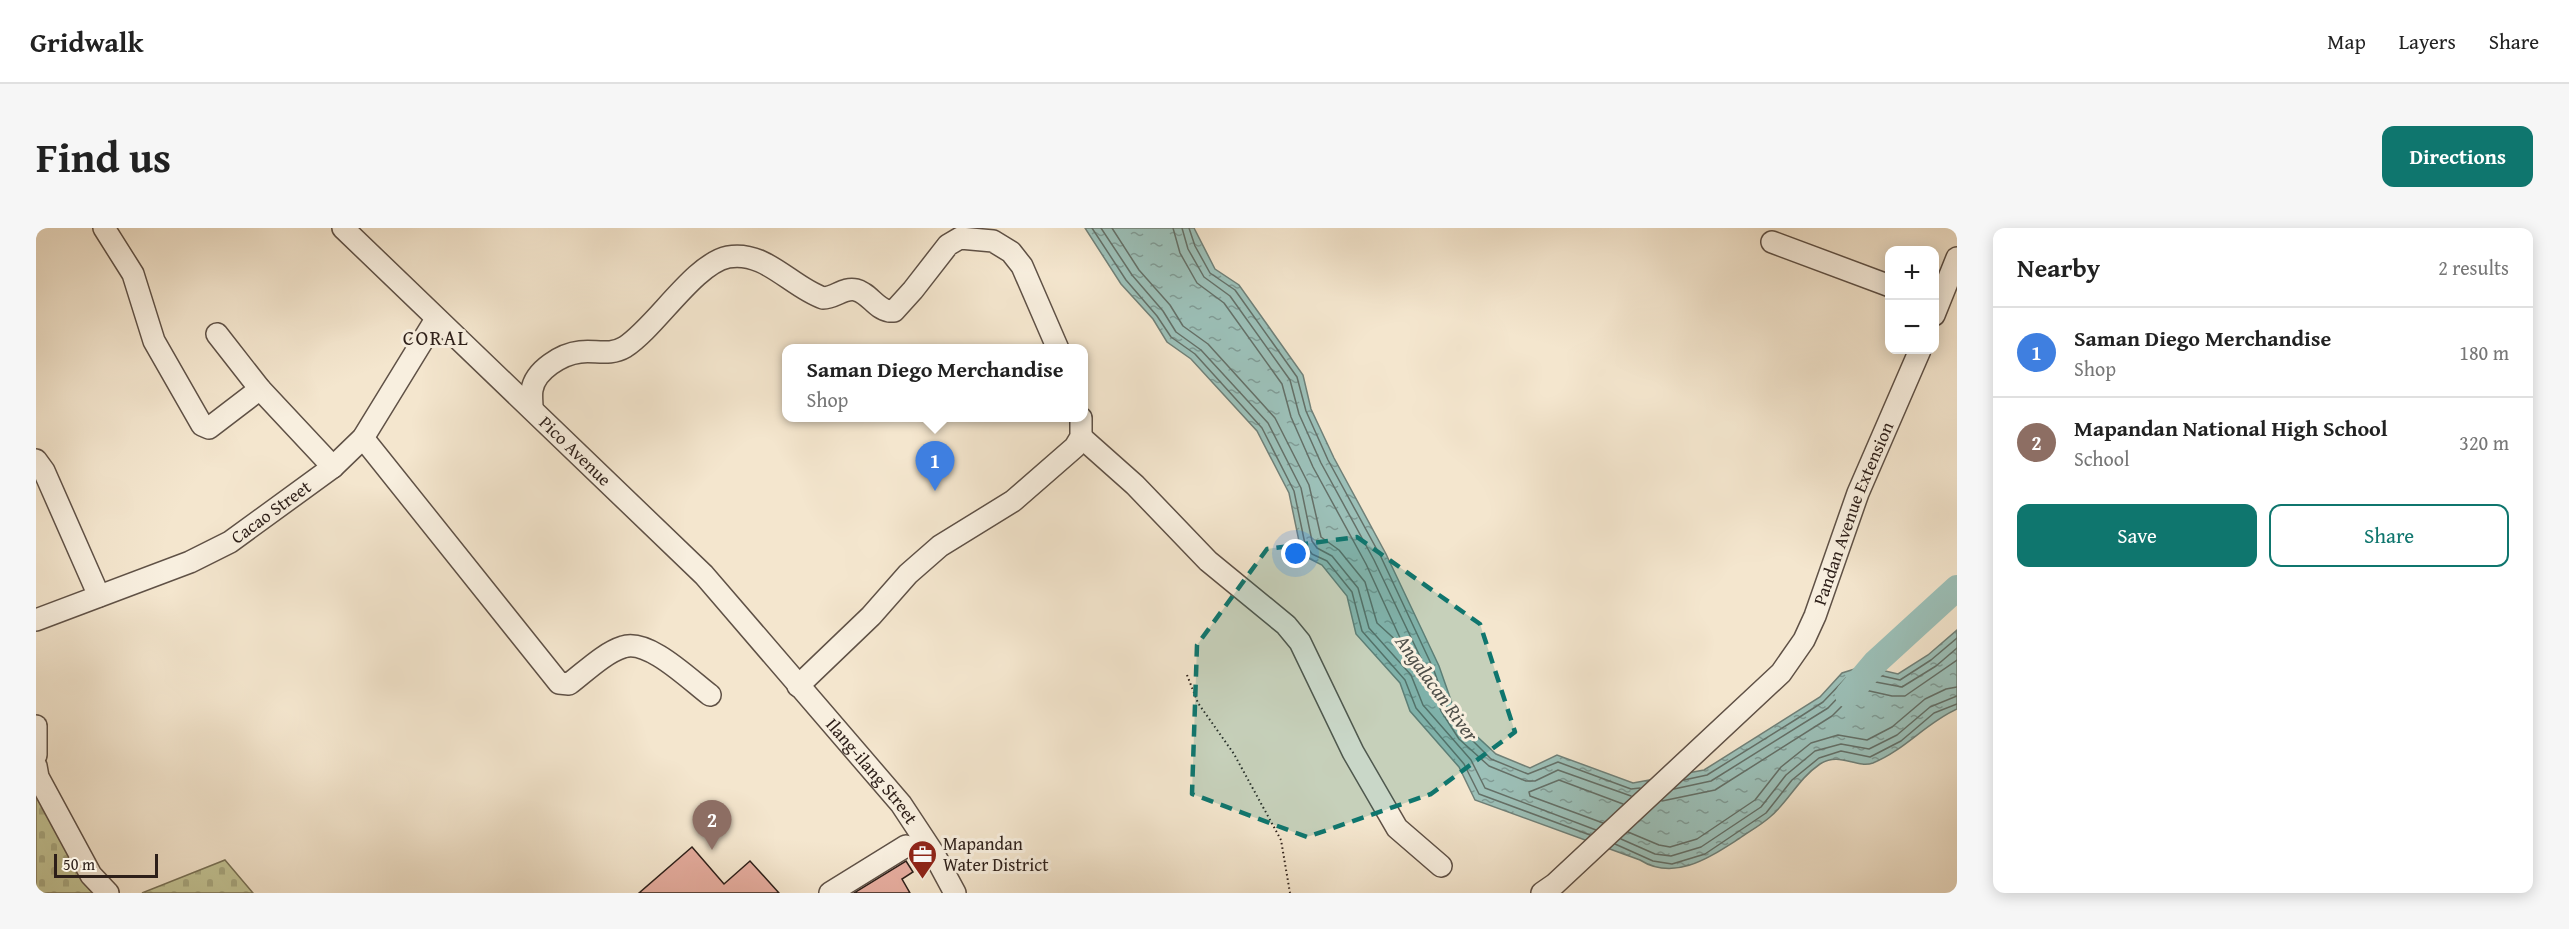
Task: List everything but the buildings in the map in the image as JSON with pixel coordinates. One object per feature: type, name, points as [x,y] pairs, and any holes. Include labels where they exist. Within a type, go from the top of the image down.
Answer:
[{"type":"street","points":[[104,228],[133,274],[154,341],[202,425],[209,428],[260,388]]},
{"type":"street","name":"Pico Avenue","points":[[343,228],[704,575],[798,686]]},
{"type":"street","points":[[532,408],[534,382],[553,362],[581,352],[608,353],[626,346],[704,269],[717,260],[730,256],[755,260],[775,268],[823,298],[830,298],[845,291],[859,291],[889,311],[894,310],[913,290],[948,245],[960,238],[993,241],[1011,252],[1022,266],[1056,344]]},
{"type":"street","points":[[1773,242],[1885,284]]},
{"type":"street","points":[[1939,300],[1957,258]]},
{"type":"street","name":"Cacao Street","points":[[36,620],[190,562],[230,542],[333,467],[363,438],[436,319]]},
{"type":"street","points":[[217,334],[260,388],[333,467]]},
{"type":"street","name":"Pandan Avenue Extension","points":[[1549,889],[1781,673],[1804,640],[1815,616],[1858,493],[1918,354]]},
{"type":"street","points":[[798,686],[871,616],[908,574],[940,546],[1013,501],[1076,447],[1081,427]]},
{"type":"street","points":[[1081,427],[1208,561],[1286,626],[1300,642],[1353,752],[1397,828],[1442,866]]},
{"type":"street","points":[[363,438],[559,683],[569,684],[621,647],[635,645],[653,652],[710,695]]},
{"type":"street","points":[[36,460],[44,471],[99,596]]},
{"type":"street","name":"Ilang-ilang Street","points":[[798,686],[900,804],[934,854],[955,893]]},
{"type":"street","points":[[36,726],[36,754]]},
{"type":"street","points":[[36,766],[38,777],[91,875],[108,893]]},
{"type":"street","points":[[830,893],[906,846],[934,854]]},
{"type":"path","points":[[1187,675],[1198,703],[1213,720],[1234,754],[1281,840],[1290,893]]},
{"type":"highlighted area","points":[[1357,537],[1480,624],[1515,732],[1431,794],[1307,837],[1192,794],[1197,645],[1267,549]]},
{"type":"green space","points":[[36,778],[104,893],[36,893]]},
{"type":"green space","points":[[225,860],[253,893],[142,893]]},
{"type":"water","points":[[1085,228],[1194,228],[1215,269],[1239,285],[1303,375],[1311,409],[1334,458],[1386,554],[1439,666],[1453,706],[1469,729],[1496,754],[1530,768],[1557,755],[1633,783],[1704,770],[1820,697],[1842,673],[1864,666],[1898,674],[1928,655],[1957,630],[1957,709],[1885,758],[1873,763],[1860,764],[1834,759],[1820,764],[1763,823],[1717,853],[1679,868],[1666,869],[1653,866],[1475,800],[1459,767],[1410,711],[1400,683],[1356,634],[1347,596],[1322,565],[1308,558],[1300,546],[1289,493],[1257,431],[1191,359],[1167,342],[1153,319],[1121,284]]},
{"type":"waterway","name":"Angalacan River","points":[[1848,695],[1876,662],[1957,588]]},
{"type":"place","name":"Saman Diego Merchandise","points":[[935,491]]},
{"type":"place","name":"Mapandan National High School","points":[[712,850]]},
{"type":"place","name":"Mapandan Water District","points":[[922,880]]},
{"type":"district","name":"CORAL","points":[[436,338]]}]
